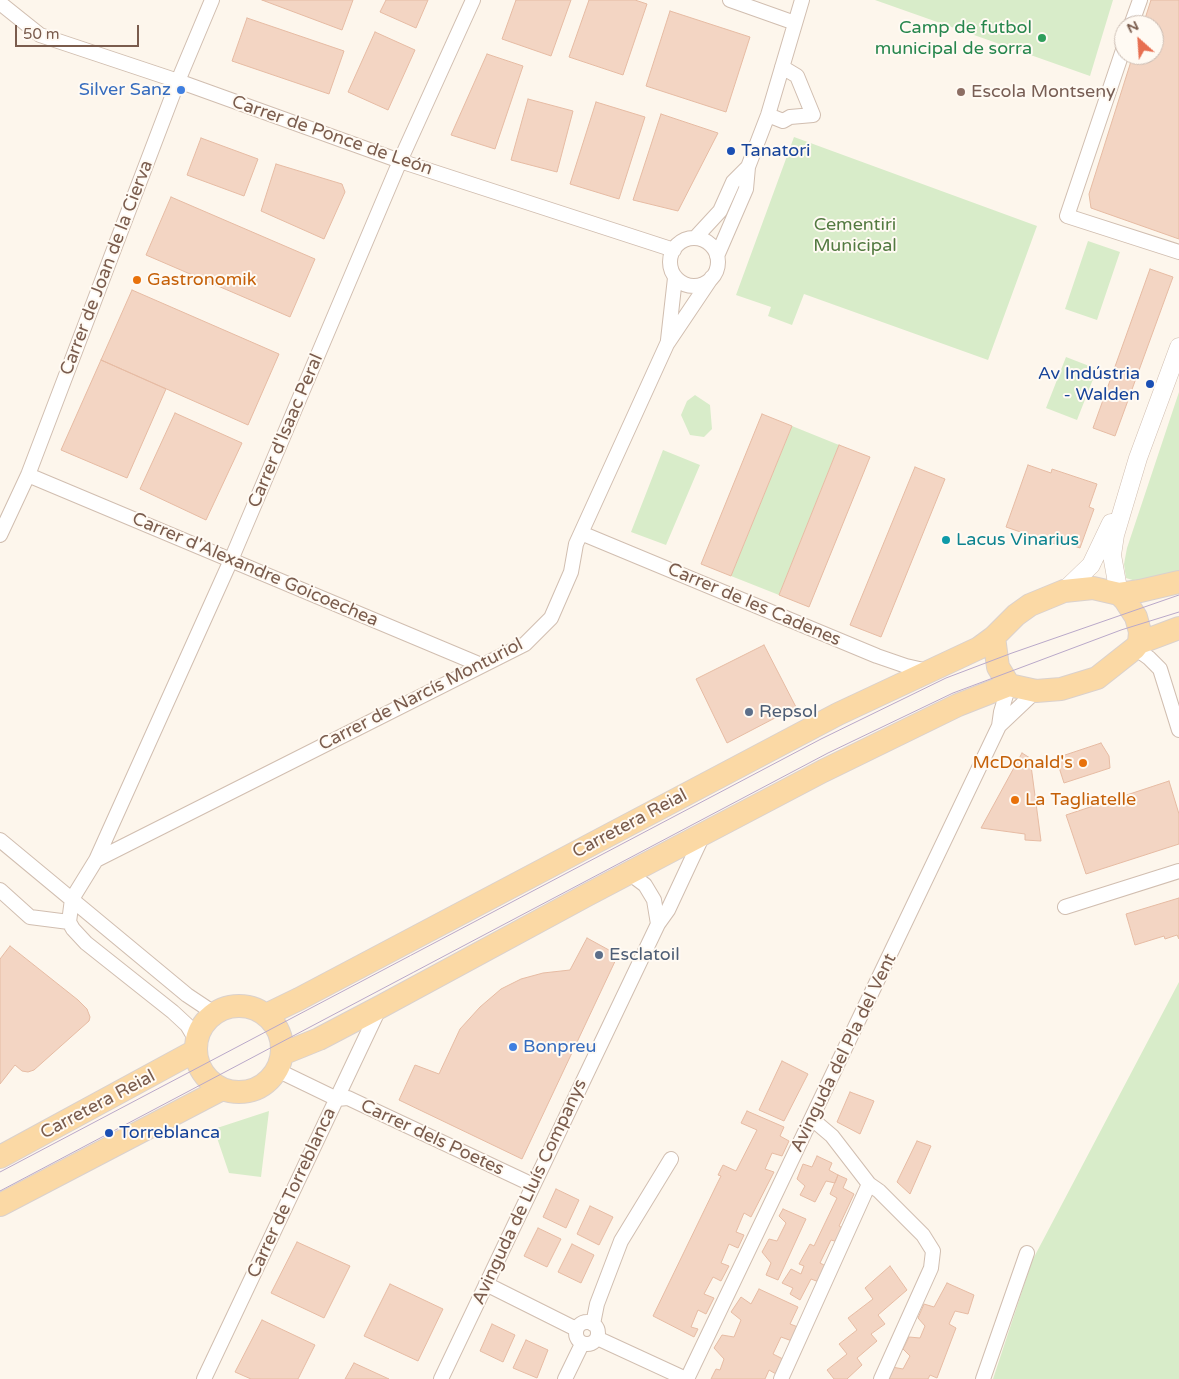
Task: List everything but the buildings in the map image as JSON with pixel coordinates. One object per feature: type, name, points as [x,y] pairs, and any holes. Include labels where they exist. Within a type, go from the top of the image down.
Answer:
[{"type":"main road","name":"Carretera Reial","points":[[266,1015],[838,714],[978,648],[994,637],[1016,615],[1030,605],[1064,591],[1093,588],[1119,594],[1179,582]]},
{"type":"main road","points":[[1119,594],[1136,617],[1140,632],[1138,645]]},
{"type":"main road","points":[[279,1062],[281,1036],[273,1022],[256,1009],[244,1005],[231,1006],[214,1013],[202,1025],[196,1046],[198,1063],[208,1080],[222,1089],[237,1092],[253,1090],[266,1082],[279,1062],[318,1039],[822,771],[974,698],[1010,686],[1036,692],[1061,690],[1097,678],[1138,645],[1179,628]]},
{"type":"main road","points":[[994,637],[998,667],[1010,686]]},
{"type":"main road","name":"Carretera Reial","points":[[0,1157],[196,1046]]},
{"type":"main road","points":[[0,1205],[222,1089]]},
{"type":"street","name":"Carrer de Joan de la Cierva","points":[[0,535],[28,475],[178,81],[212,0]]},
{"type":"street","name":"Carrer d'Isaac Peral","points":[[96,860],[231,560],[400,161],[473,0]]},
{"type":"street","points":[[730,0],[795,23]]},
{"type":"street","points":[[717,256],[710,244],[704,239],[696,237],[682,240],[674,250],[671,272],[681,283],[689,286],[698,286],[712,278],[716,271],[717,256],[746,189],[748,167],[768,115],[802,0]]},
{"type":"street","points":[[1135,15],[1140,0]]},
{"type":"street","name":"Carrer de Ponce de León","points":[[0,3],[40,36],[178,81],[400,161],[674,250]]},
{"type":"street","points":[[1118,65],[1067,216],[1179,252]]},
{"type":"street","points":[[768,115],[783,121],[790,117],[818,117],[797,76],[782,67]]},
{"type":"street","points":[[696,237],[720,211],[733,182],[748,167]]},
{"type":"street","points":[[667,344],[675,278]]},
{"type":"street","name":"Carrer de Narcís Monturiol","points":[[96,860],[525,644],[551,618],[571,572],[576,544],[667,344],[712,278]]},
{"type":"street","points":[[1064,591],[1091,565],[1107,532],[1138,458],[1179,347]]},
{"type":"street","points":[[1119,594],[1112,555],[1115,535],[1138,458]]},
{"type":"street","name":"Carrer d'Alexandre Goicoechea","points":[[28,475],[481,665]]},
{"type":"street","name":"Carrer de les Cadenes","points":[[581,533],[877,656],[906,666],[930,671]]},
{"type":"street","points":[[1138,645],[1160,670],[1179,730]]},
{"type":"street","name":"Avinguda del Pla del Vent","points":[[686,1379],[999,726],[1001,712],[1010,686]]},
{"type":"street","name":"Avinguda del Pla del Vent","points":[[999,726],[1036,692]]},
{"type":"street","points":[[974,698],[991,702],[1001,712]]},
{"type":"street","name":"Avinguda de Lluís Companys","points":[[441,1379],[658,924],[668,910],[704,833]]},
{"type":"street","points":[[0,840],[188,995],[214,1013]]},
{"type":"street","points":[[96,860],[72,899],[69,922],[86,943],[187,1025],[196,1046]]},
{"type":"street","points":[[1066,907],[1179,871]]},
{"type":"street","points":[[629,873],[645,885],[654,900],[658,924]]},
{"type":"street","points":[[0,890],[30,917],[69,922]]},
{"type":"street","name":"Carrer de Torreblanca","points":[[204,1379],[380,1007]]},
{"type":"street","name":"Carrer dels Poetes","points":[[279,1062],[336,1099],[348,1098],[533,1184]]},
{"type":"street","points":[[812,1119],[832,1136],[870,1184],[923,1235],[933,1251],[931,1268],[881,1379]]},
{"type":"street","points":[[593,1324],[598,1304],[621,1241],[671,1159]]},
{"type":"street","points":[[781,1379],[870,1184]]},
{"type":"street","points":[[983,1379],[1028,1253]]},
{"type":"street","points":[[486,1284],[576,1329]]},
{"type":"street","points":[[576,1329],[582,1323],[588,1322],[593,1324],[598,1330],[597,1338],[590,1344],[582,1344]]},
{"type":"street","points":[[576,1329],[577,1338],[582,1344]]},
{"type":"street","points":[[597,1338],[686,1379]]},
{"type":"street","points":[[565,1379],[582,1344]]},
{"type":"green space","name":"Camp de futbol municipal de sorra","points":[[875,0],[1113,0],[1090,76]]},
{"type":"green space","name":"Cementiri Municipal","points":[[794,137],[1037,226],[988,360],[804,294],[792,325],[768,316],[771,307],[736,295]]},
{"type":"green space","points":[[1088,241],[1120,252],[1097,320],[1065,309]]},
{"type":"green space","points":[[1066,357],[1097,369],[1077,420],[1046,408]]},
{"type":"green space","points":[[1179,392],[1179,572],[1142,583],[1126,578],[1124,564],[1127,548]]},
{"type":"green space","points":[[695,395],[710,405],[712,429],[704,437],[690,435],[681,415],[687,401]]},
{"type":"green space","points":[[792,426],[839,445],[779,595],[731,576]]},
{"type":"green space","points":[[663,450],[700,465],[666,545],[631,532]]},
{"type":"green space","points":[[1179,982],[1179,1379],[993,1379],[1032,1261]]},
{"type":"green space","points":[[269,1111],[261,1177],[229,1173],[214,1129]]},
{"type":"tram line","points":[[0,1172],[821,739],[946,678],[1179,595]]},
{"type":"tram line","points":[[0,1191],[828,753],[953,693],[1121,630],[1179,612]]},
{"type":"place","name":"Camp de futbol municipal de sorra","points":[[1042,38]]},
{"type":"place","name":"Silver Sanz","points":[[181,90]]},
{"type":"place","name":"Escola Montseny","points":[[961,92]]},
{"type":"place","name":"Tanatori","points":[[731,151]]},
{"type":"place","name":"Gastronomik","points":[[137,280]]},
{"type":"place","name":"Av Indústria - Walden","points":[[1150,384]]},
{"type":"place","name":"Lacus Vinarius","points":[[946,540]]},
{"type":"place","name":"Repsol","points":[[749,712]]},
{"type":"place","name":"McDonald's","points":[[1083,763]]},
{"type":"place","name":"La Tagliatelle","points":[[1015,800]]},
{"type":"place","name":"Esclatoil","points":[[599,955]]},
{"type":"place","name":"Bonpreu","points":[[513,1047]]},
{"type":"place","name":"Torreblanca","points":[[109,1133]]}]
